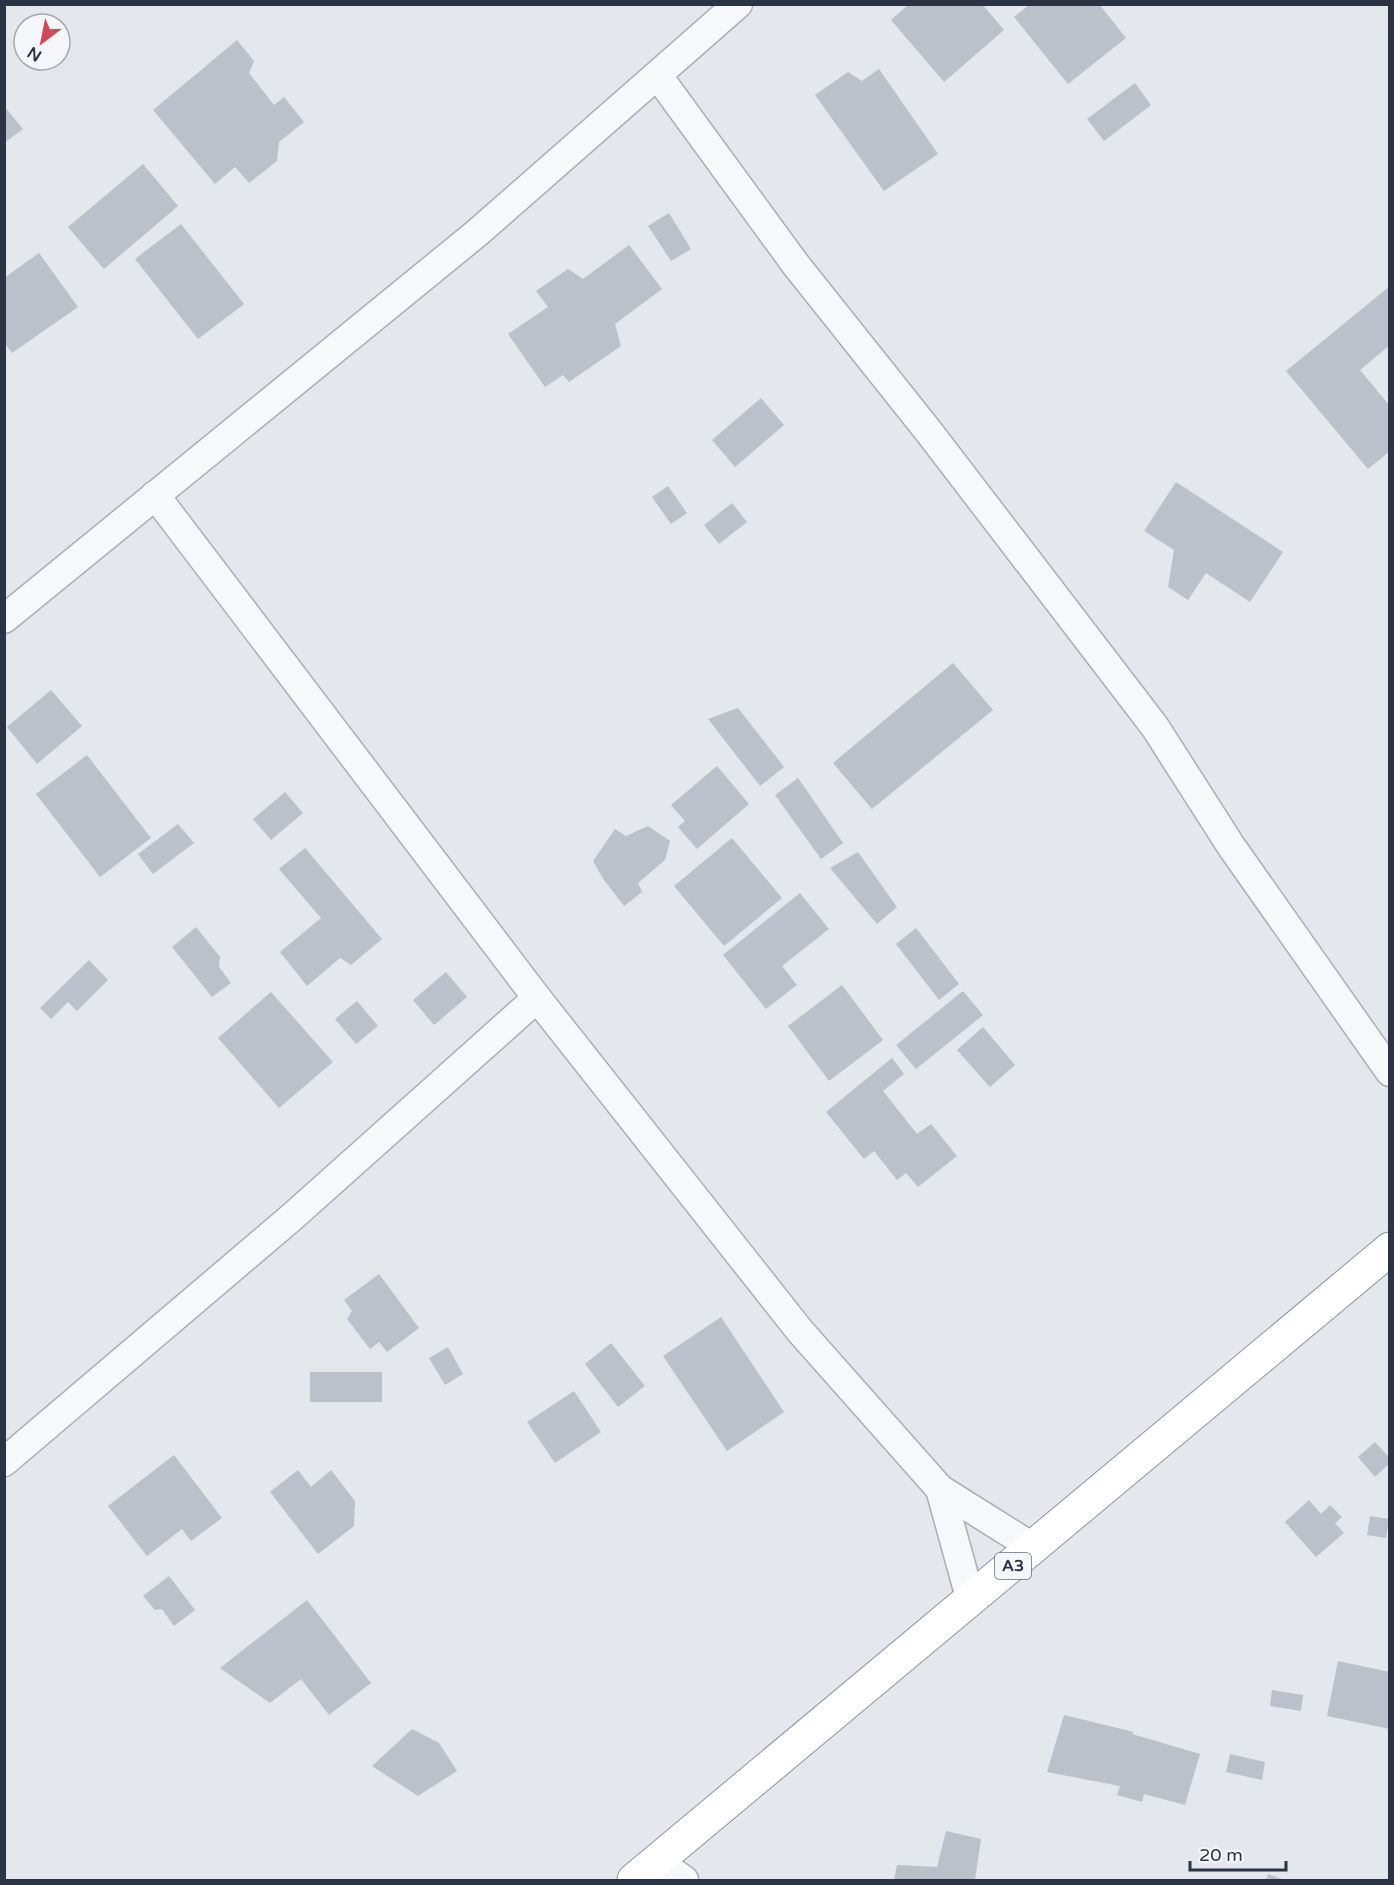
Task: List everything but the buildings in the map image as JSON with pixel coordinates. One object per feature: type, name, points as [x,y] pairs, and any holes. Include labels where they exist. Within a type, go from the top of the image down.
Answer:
[{"type":"highway","name":"A3","points":[[646,1871],[1389,1249]]},
{"type":"street","points":[[4,619],[477,233],[738,4]]},
{"type":"street","points":[[658,76],[796,265],[929,432],[1155,727],[1231,846],[1389,1072]]},
{"type":"street","points":[[155,495],[537,998],[800,1331],[940,1489],[1034,1548]]},
{"type":"street","points":[[4,1462],[292,1217],[537,998]]},
{"type":"street","points":[[940,1489],[971,1601]]},
{"type":"street","points":[[646,1871],[684,1881]]}]
